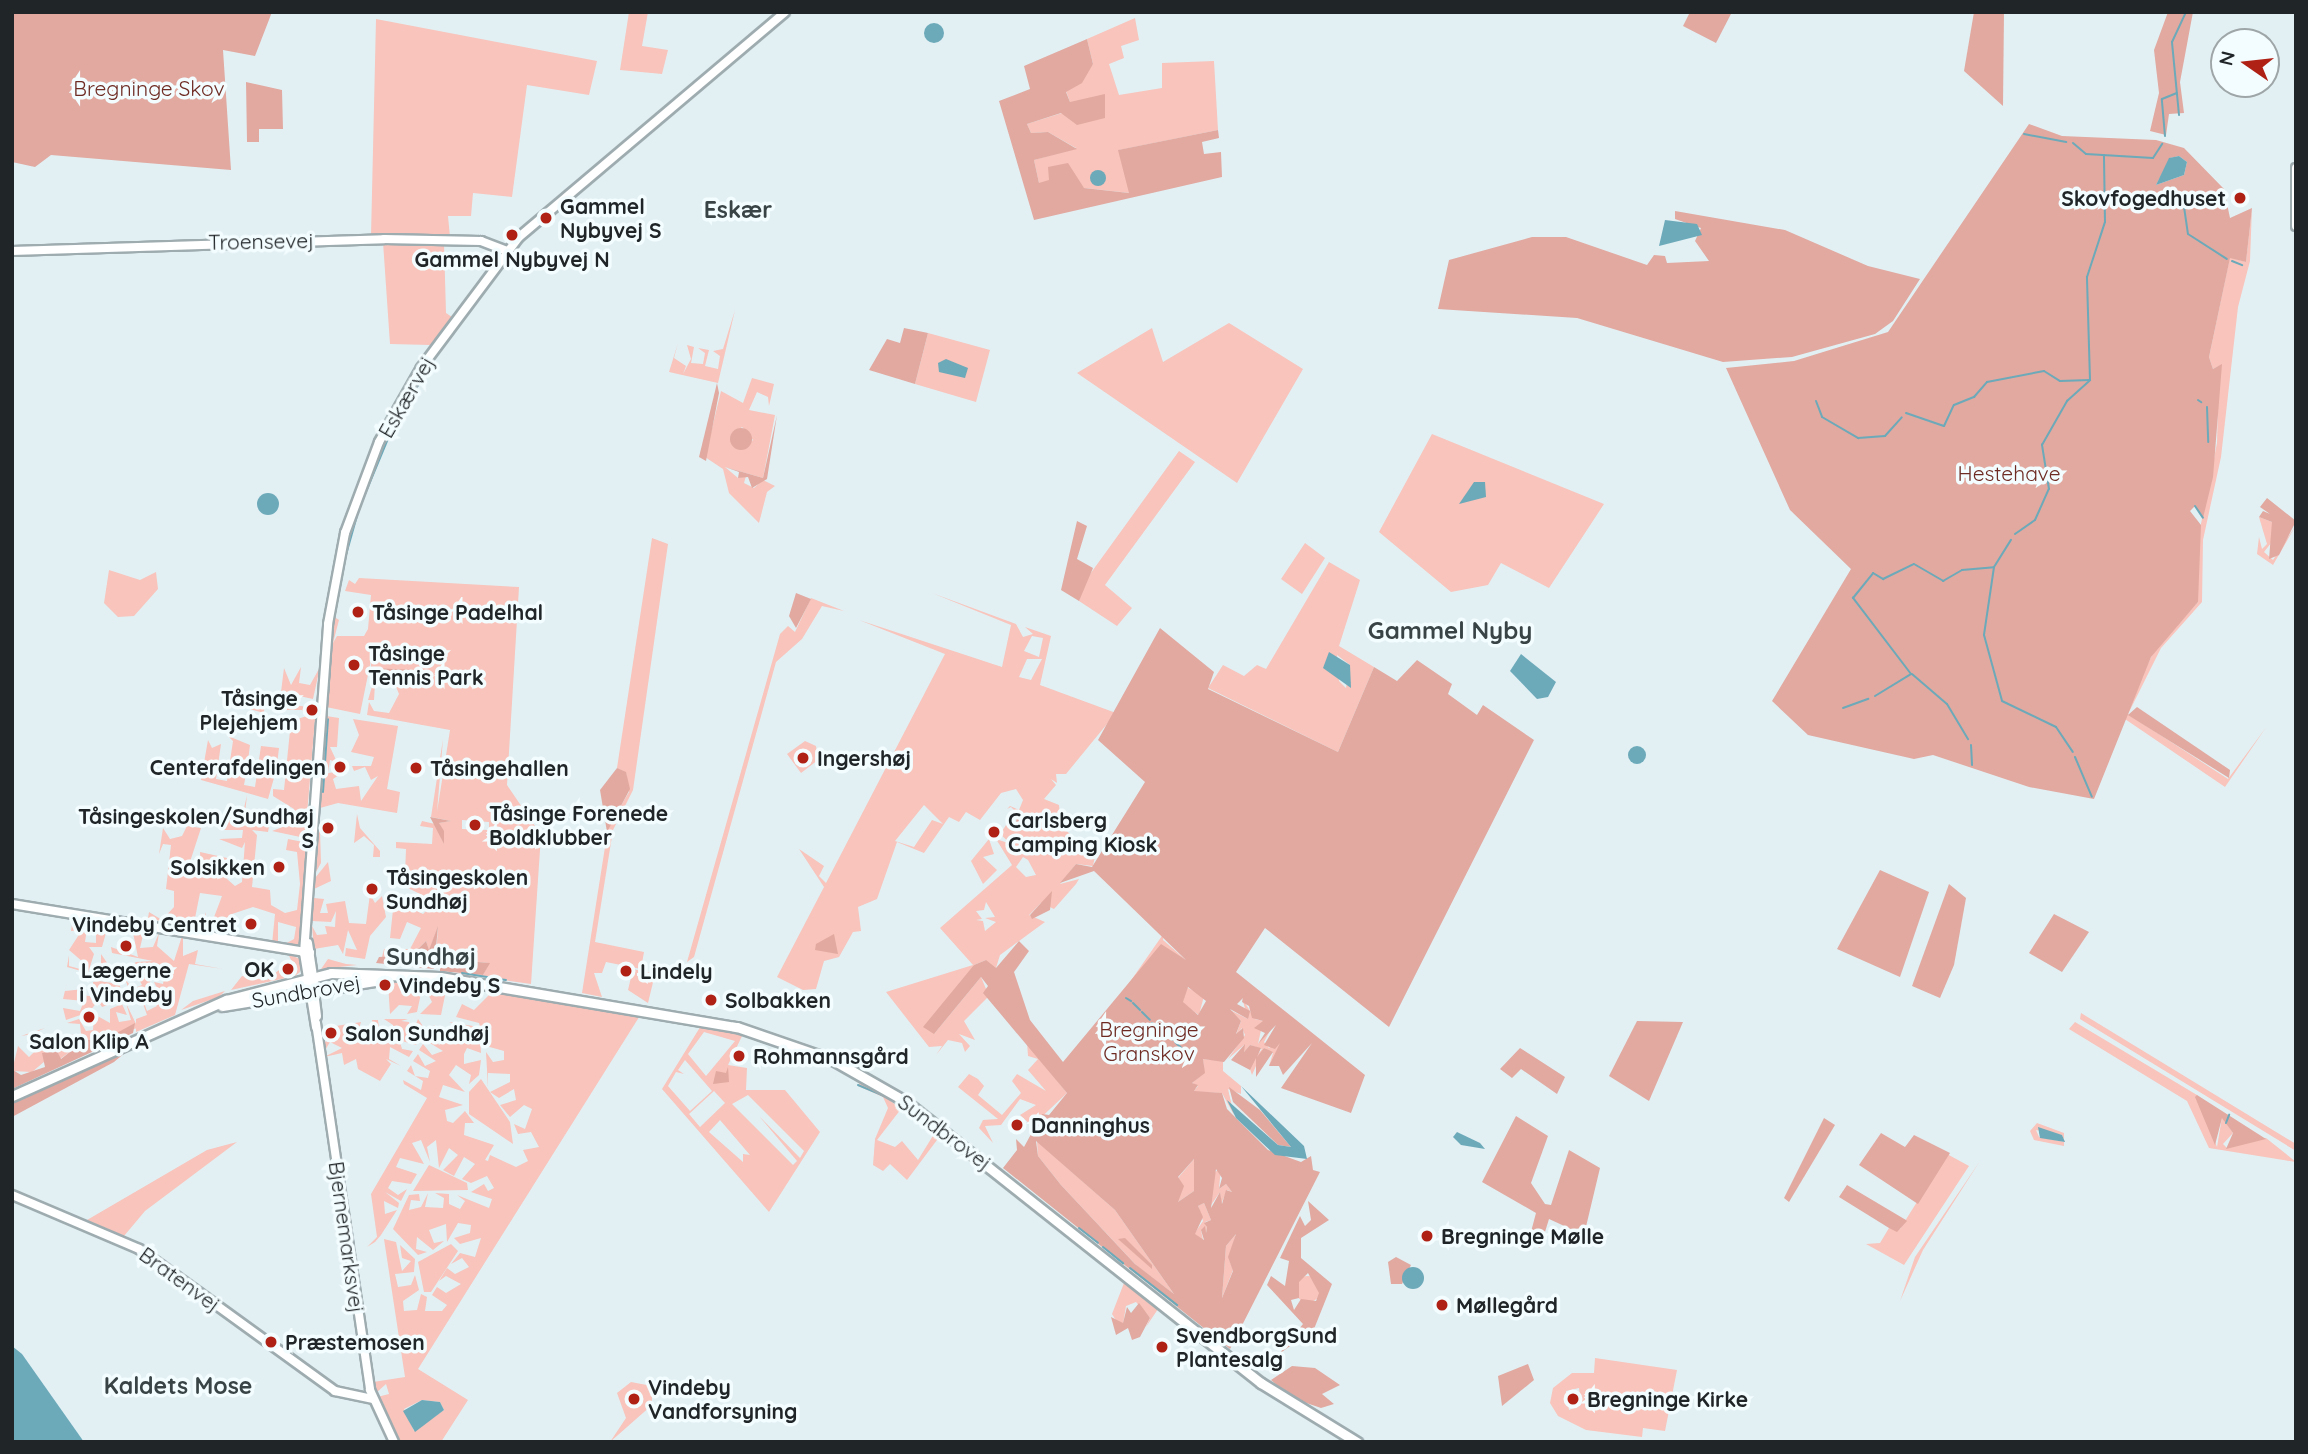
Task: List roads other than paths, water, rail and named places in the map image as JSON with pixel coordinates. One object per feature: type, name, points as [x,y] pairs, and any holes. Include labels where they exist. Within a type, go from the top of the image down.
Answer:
[{"type":"main road","name":"Sundbrovej","points":[[12,1096],[196,1013],[311,983],[372,973],[459,980],[726,1025],[833,1060],[927,1116],[1261,1383],[1357,1442]]},
{"type":"main road","name":"Sundbrovej","points":[[196,1013],[311,983],[459,980]]},
{"type":"main road","points":[[311,983],[316,1021]]},
{"type":"street","name":"Eskærvej","points":[[311,983],[307,927],[327,634],[347,527],[398,404],[507,251],[582,179],[785,12]]},
{"type":"street","points":[[2296,168],[2296,226]]},
{"type":"street","name":"Troensevej","points":[[12,251],[384,239],[481,241],[507,251]]},
{"type":"street","points":[[12,904],[307,953]]},
{"type":"street","name":"Bjernemarksvej","points":[[316,1021],[372,1399],[394,1442]]},
{"type":"street","name":"Bratenvej","points":[[12,1195],[139,1249],[339,1394],[372,1399]]},
{"type":"water","points":[[934,23],[941,26],[944,33],[941,40],[934,43],[927,40],[924,33],[927,26]]},
{"type":"water","points":[[2179,156],[2187,162],[2184,175],[2156,185],[2169,158]]},
{"type":"water","points":[[1098,170],[1104,172],[1104,184],[1098,186],[1092,184],[1090,178],[1092,172]]},
{"type":"water","points":[[1665,220],[1697,224],[1702,235],[1659,246]]},
{"type":"water","points":[[946,359],[968,368],[965,378],[939,372],[938,363]]},
{"type":"water","points":[[1474,482],[1485,482],[1486,497],[1459,504]]},
{"type":"water","points":[[268,493],[276,496],[279,504],[276,512],[268,515],[260,512],[257,504],[260,496]]},
{"type":"water","points":[[1329,652],[1350,665],[1351,688],[1323,668]]},
{"type":"water","points":[[1521,654],[1556,682],[1548,697],[1537,699],[1510,671]]},
{"type":"water","points":[[1637,746],[1643,749],[1646,755],[1643,761],[1637,764],[1631,761],[1628,755],[1631,749]]},
{"type":"water","points":[[1241,1086],[1304,1146],[1307,1159],[1275,1155],[1236,1118],[1227,1100],[1278,1145],[1291,1147]]},
{"type":"water","points":[[2038,1127],[2062,1135],[2065,1142],[2040,1138]]},
{"type":"water","points":[[1457,1132],[1480,1143],[1485,1149],[1461,1145],[1453,1137]]},
{"type":"water","points":[[1413,1267],[1421,1270],[1424,1278],[1421,1286],[1413,1289],[1405,1286],[1402,1278],[1405,1270]]},
{"type":"water","points":[[12,1346],[22,1354],[84,1442],[12,1442]]},
{"type":"water","points":[[422,1400],[440,1402],[444,1410],[415,1432],[403,1411]]},
{"type":"waterway","points":[[2179,115],[2172,42],[2186,12]]},
{"type":"waterway","points":[[2165,136],[2162,99],[2177,93]]},
{"type":"waterway","points":[[2024,134],[2066,142]]},
{"type":"waterway","points":[[2073,143],[2086,154],[2153,158],[2162,144]]},
{"type":"waterway","points":[[1906,413],[1944,426],[1954,405],[1974,397],[1987,382],[2044,371],[2060,381],[2090,380],[2087,277],[2105,222],[2104,155]]},
{"type":"waterway","points":[[2182,193],[2188,234],[2227,259]]},
{"type":"waterway","points":[[2232,261],[2242,265]]},
{"type":"waterway","points":[[360,506],[392,429],[427,370]]},
{"type":"waterway","points":[[2015,534],[2035,520],[2049,489],[2042,445],[2067,401],[2090,380]]},
{"type":"waterway","points":[[1816,401],[1822,417],[1858,438],[1885,436],[1902,417]]},
{"type":"waterway","points":[[2207,407],[2208,442]]},
{"type":"waterway","points":[[2195,506],[2203,518]]},
{"type":"waterway","points":[[342,569],[358,512]]},
{"type":"waterway","points":[[1875,696],[1911,674],[1853,598],[1873,573],[1883,579],[1914,564],[1943,581],[1962,570],[1994,567],[2011,540]]},
{"type":"waterway","points":[[1994,567],[1984,635],[2002,701],[2056,727],[2073,752]]},
{"type":"waterway","points":[[331,642],[334,617]]},
{"type":"waterway","points":[[328,695],[331,649]]},
{"type":"waterway","points":[[1912,674],[1947,704],[1968,739]]},
{"type":"waterway","points":[[1843,708],[1868,699]]},
{"type":"waterway","points":[[323,792],[328,719]]},
{"type":"waterway","points":[[1971,745],[1972,765]]},
{"type":"waterway","points":[[2075,757],[2092,797]]},
{"type":"waterway","points":[[462,973],[492,978]]},
{"type":"waterway","points":[[498,979],[506,980]]},
{"type":"waterway","points":[[1126,998],[1131,1001]]},
{"type":"waterway","points":[[570,1003],[675,1021]]},
{"type":"waterway","points":[[1133,1003],[1140,1010]]},
{"type":"waterway","points":[[1142,1012],[1150,1020]]},
{"type":"waterway","points":[[1152,1023],[1162,1031]]},
{"type":"waterway","points":[[712,1027],[741,1034]]},
{"type":"waterway","points":[[1164,1033],[1173,1040]]},
{"type":"waterway","points":[[1175,1042],[1193,1059]]},
{"type":"waterway","points":[[858,1085],[884,1096]]},
{"type":"waterway","points":[[2226,1123],[2229,1115]]},
{"type":"waterway","points":[[1079,1228],[1098,1243]]},
{"type":"waterway","points":[[1103,1247],[1123,1263]]},
{"type":"waterway","points":[[1130,1268],[1177,1305]]},
{"type":"place","name":"Skovfogedhuset","points":[[2240,198]]},
{"type":"place","name":"Gammel Nybyvej S","points":[[546,218]]},
{"type":"place","name":"Gammel Nybyvej N","points":[[512,235]]},
{"type":"place","name":"Tåsinge Padelhal","points":[[358,612]]},
{"type":"place","name":"Tåsinge Tennis Park","points":[[354,665]]},
{"type":"place","name":"Tåsinge Plejehjem","points":[[312,710]]},
{"type":"place","name":"Ingershøj","points":[[803,758]]},
{"type":"place","name":"Centerafdelingen","points":[[340,767]]},
{"type":"place","name":"Tåsingehallen","points":[[416,768]]},
{"type":"place","name":"Tåsinge Forenede Boldklubber","points":[[475,825]]},
{"type":"place","name":"Tåsingeskolen/Sundhøj S","points":[[328,828]]},
{"type":"place","name":"Carlsberg Camping Kiosk","points":[[994,832]]},
{"type":"place","name":"Solsikken","points":[[279,867]]},
{"type":"place","name":"Tåsingeskolen Sundhøj","points":[[372,889]]},
{"type":"place","name":"Vindeby Centret","points":[[251,924]]},
{"type":"place","name":"Lægerne i Vindeby","points":[[126,946]]},
{"type":"place","name":"OK","points":[[288,969]]},
{"type":"place","name":"Lindely","points":[[626,971]]},
{"type":"place","name":"Vindeby S","points":[[385,985]]},
{"type":"place","name":"Solbakken","points":[[711,1000]]},
{"type":"place","name":"Salon Klip A","points":[[89,1017]]},
{"type":"place","name":"Salon Sundhøj","points":[[331,1033]]},
{"type":"place","name":"Rohmannsgård","points":[[739,1056]]},
{"type":"place","name":"Danninghus","points":[[1017,1125]]},
{"type":"place","name":"Bregninge Mølle","points":[[1427,1236]]},
{"type":"place","name":"Møllegård","points":[[1442,1305]]},
{"type":"place","name":"Præstemosen","points":[[271,1342]]},
{"type":"place","name":"SvendborgSund Plantesalg","points":[[1162,1347]]},
{"type":"place","name":"Vindeby Vandforsyning","points":[[634,1399]]},
{"type":"place","name":"Bregninge Kirke","points":[[1573,1399]]},
{"type":"district","name":"Eskær","points":[[738,210]]},
{"type":"district","name":"Gammel Nyby","points":[[1450,631]]},
{"type":"district","name":"Sundhøj","points":[[431,957]]},
{"type":"district","name":"Kaldets Mose","points":[[178,1386]]},
{"type":"park label","name":"Bregninge Skov","points":[[149,88]]},
{"type":"park label","name":"Hestehave","points":[[2009,473]]},
{"type":"park label","name":"Bregninge Granskov","points":[[1149,1041]]}]
